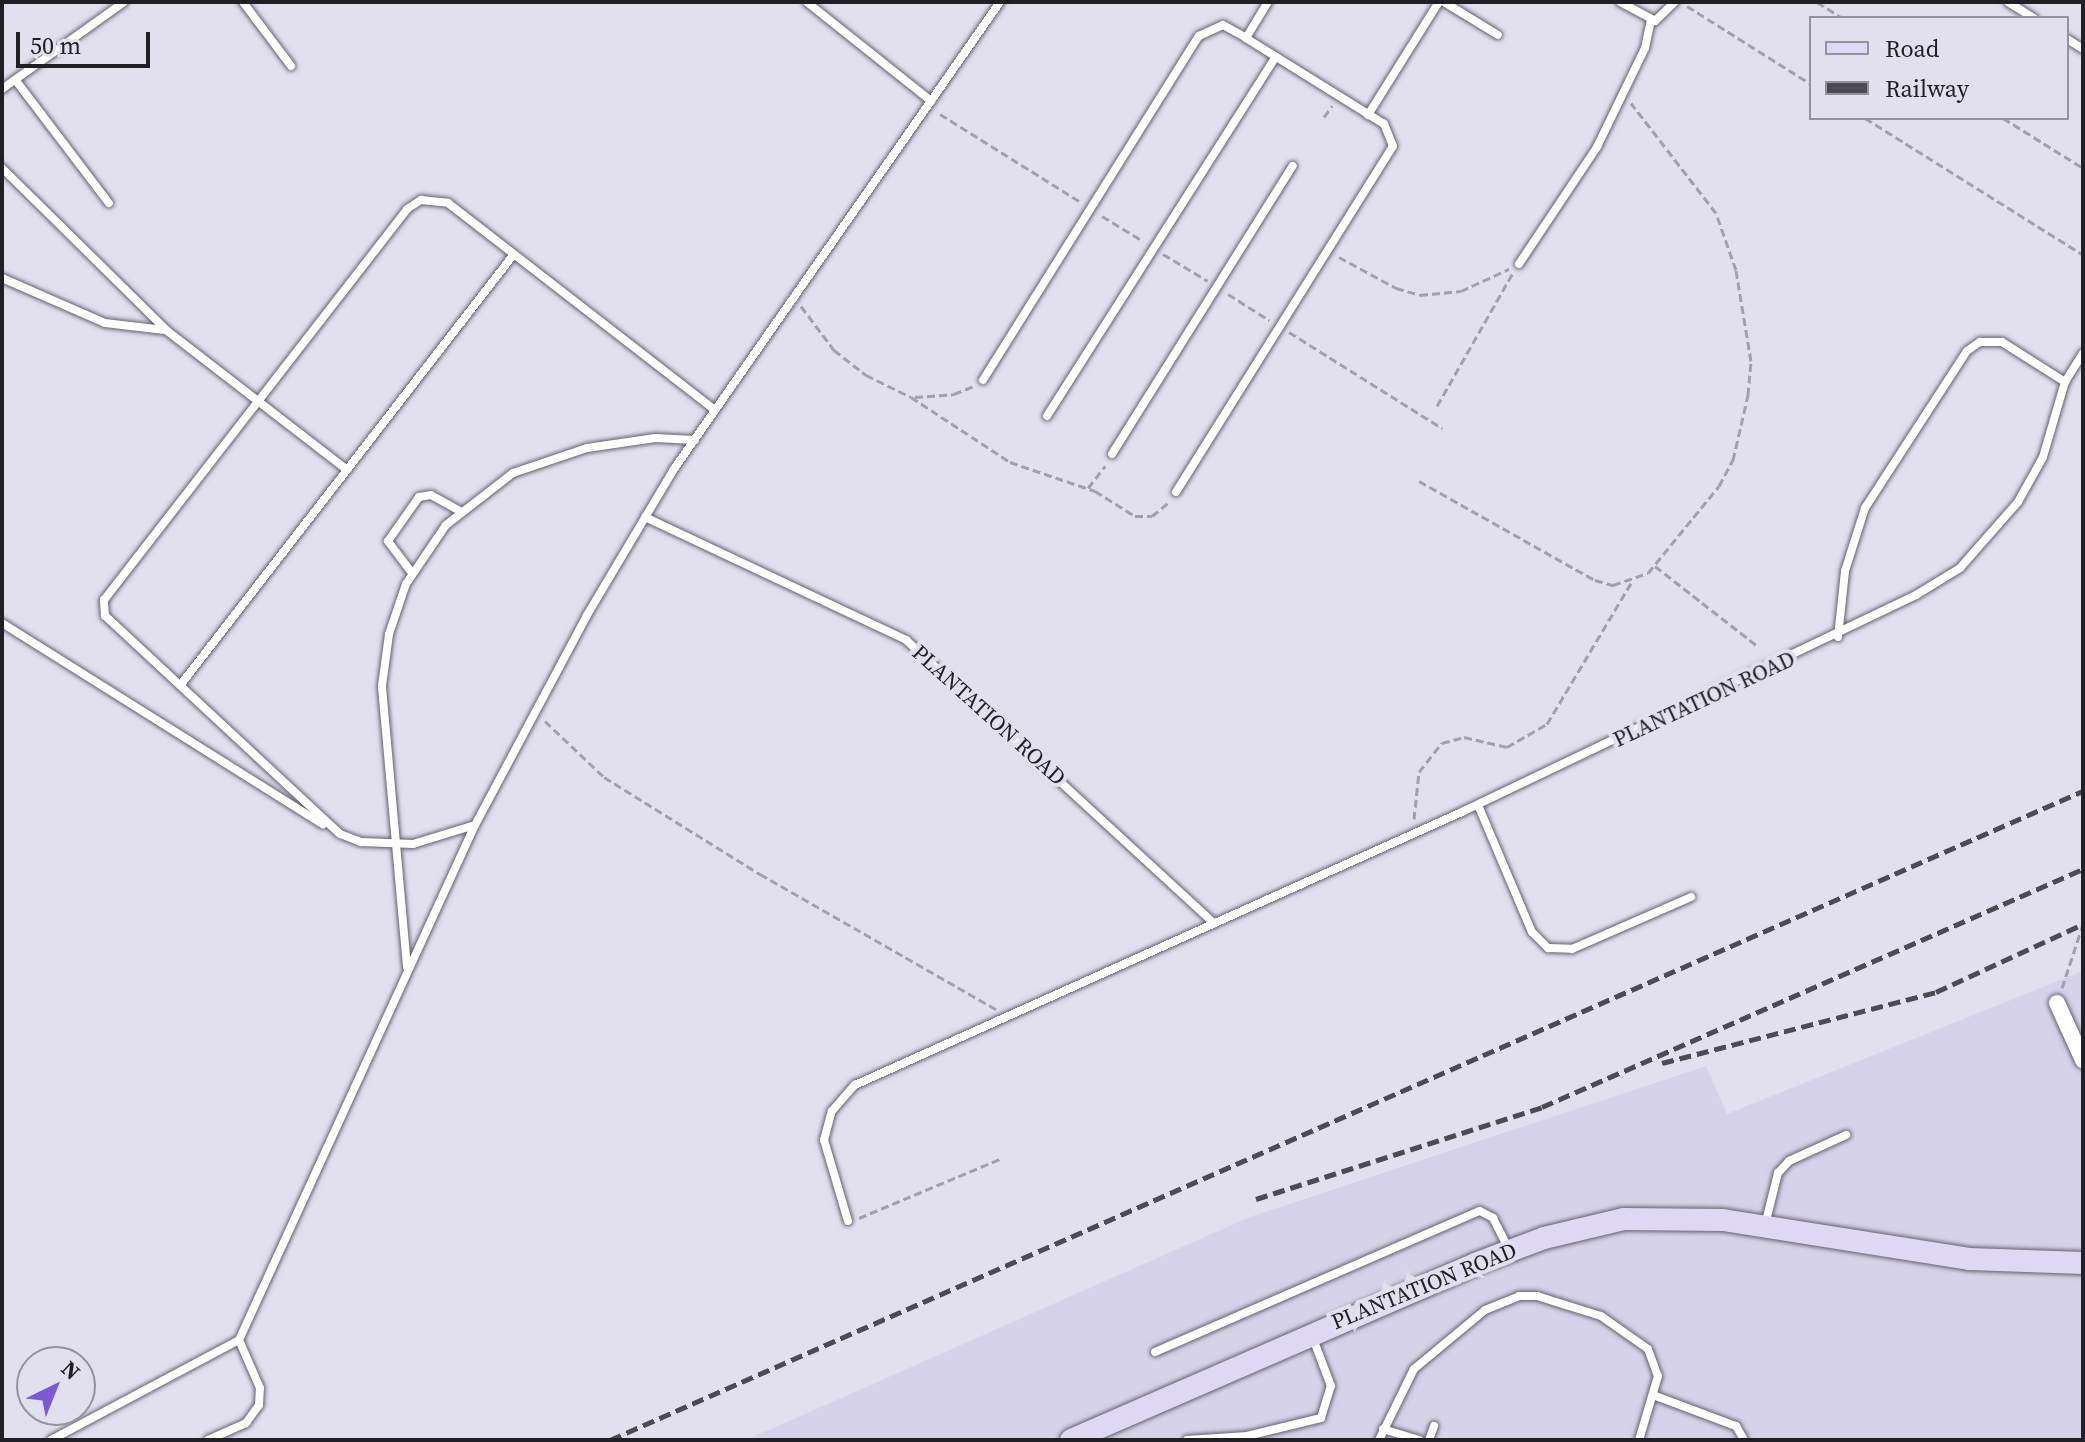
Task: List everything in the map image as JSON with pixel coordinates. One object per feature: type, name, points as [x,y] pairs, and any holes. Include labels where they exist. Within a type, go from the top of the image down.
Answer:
[{"type":"street","points":[[2057,1003],[2083,1060]]},
{"type":"street","name":"PLANTATION ROAD","points":[[1071,1440],[1311,1332],[1510,1251],[1624,1219],[1765,1225],[1969,1259],[2083,1263]]},
{"type":"lane","points":[[2,89],[17,82],[124,2]]},
{"type":"lane","points":[[243,2],[291,66]]},
{"type":"lane","points":[[807,2],[930,103]]},
{"type":"lane","points":[[51,1440],[239,1340],[407,969],[475,825],[536,708],[645,517],[695,440],[1000,2]]},
{"type":"lane","points":[[1246,38],[1268,2]]},
{"type":"lane","points":[[1368,115],[1442,2],[1498,35]]},
{"type":"lane","points":[[1620,2],[1651,20],[1663,18],[1678,2]]},
{"type":"lane","points":[[2008,2],[2031,16]]},
{"type":"lane","points":[[1519,264],[1597,147],[1621,90],[1645,48],[1651,20]]},
{"type":"lane","points":[[983,380],[1204,31],[1223,25],[1246,38],[1387,127],[1393,146],[1176,492]]},
{"type":"lane","points":[[1047,416],[1276,57]]},
{"type":"lane","points":[[17,82],[109,203]]},
{"type":"lane","points":[[1112,454],[1293,166]]},
{"type":"lane","points":[[2,168],[166,330],[347,470]]},
{"type":"lane","points":[[340,834],[182,683],[105,616],[103,604],[413,203],[429,198],[448,203],[715,410]]},
{"type":"lane","points":[[182,683],[514,254]]},
{"type":"lane","points":[[2,278],[105,323],[166,330]]},
{"type":"lane","points":[[1838,637],[1845,571],[1865,508],[1967,351],[1980,342],[2002,342],[2065,382]]},
{"type":"lane","name":"PLANTATION ROAD","points":[[848,1221],[824,1148],[827,1122],[838,1101],[864,1078],[1478,805],[1838,637],[1951,575],[1988,540],[2043,457],[2065,382],[2083,353]]},
{"type":"lane","points":[[407,969],[382,686],[389,634],[412,573],[460,511],[513,473],[561,454],[655,438],[695,440]]},
{"type":"lane","points":[[412,573],[388,541],[419,497],[431,495],[460,511]]},
{"type":"lane","name":"PLANTATION ROAD","points":[[645,517],[906,640],[1212,921]]},
{"type":"lane","points":[[2,623],[340,834],[361,842],[395,844],[475,825]]},
{"type":"lane","points":[[1478,805],[1532,932],[1548,948],[1572,949],[1691,897]]},
{"type":"lane","points":[[1765,1225],[1778,1173],[1789,1161],[1846,1135]]},
{"type":"lane","points":[[1155,1352],[1480,1211],[1493,1218],[1510,1251]]},
{"type":"lane","points":[[1379,1440],[1414,1369],[1485,1310],[1519,1296],[1537,1296],[1601,1316],[1638,1337],[1658,1366],[1639,1440]]},
{"type":"lane","points":[[1187,1440],[1247,1436],[1321,1418],[1331,1386],[1311,1332]]},
{"type":"lane","points":[[208,1440],[246,1423],[259,1405],[260,1388],[239,1340]]},
{"type":"lane","points":[[1653,1395],[1736,1426],[1744,1440]]},
{"type":"lane","points":[[1429,1440],[1434,1426]]},
{"type":"lane","points":[[1383,1429],[1419,1440]]},
{"type":"path","points":[[1678,2],[1809,83]]},
{"type":"path","points":[[1817,2],[1840,16]]},
{"type":"path","points":[[1416,832],[1415,786],[1436,749],[1464,737],[1507,747],[1540,732],[1631,583],[1655,566],[1719,486],[1733,460],[1751,361],[1736,270],[1716,213],[1621,90]]},
{"type":"path","points":[[930,103],[1442,428]]},
{"type":"path","points":[[1868,120],[2083,255]]},
{"type":"path","points":[[2006,120],[2083,168]]},
{"type":"path","points":[[1329,250],[1396,288],[1434,296],[1481,285],[1519,264]]},
{"type":"path","points":[[1437,406],[1519,264]]},
{"type":"path","points":[[795,297],[834,350],[866,375],[911,397],[1010,462],[1088,488],[1135,516],[1152,516],[1176,492]]},
{"type":"path","points":[[911,397],[954,394],[983,380]]},
{"type":"path","points":[[1088,488],[1112,454]]},
{"type":"path","points":[[1419,481],[1595,580],[1631,583]]},
{"type":"path","points":[[1655,566],[1756,645]]},
{"type":"path","points":[[536,708],[604,777],[760,874],[1005,1014]]},
{"type":"path","points":[[2057,1003],[2083,924]]},
{"type":"path","points":[[848,1221],[1000,1159]]},
{"type":"shaded area","points":[[2083,971],[2083,1440],[746,1440],[1250,1217],[1706,1066],[1727,1114]]},
{"type":"railway","points":[[610,1440],[2083,791]]},
{"type":"railway","points":[[1256,1199],[1542,1107],[2083,869]]},
{"type":"railway","points":[[1662,1063],[1936,992],[2083,924]]}]
